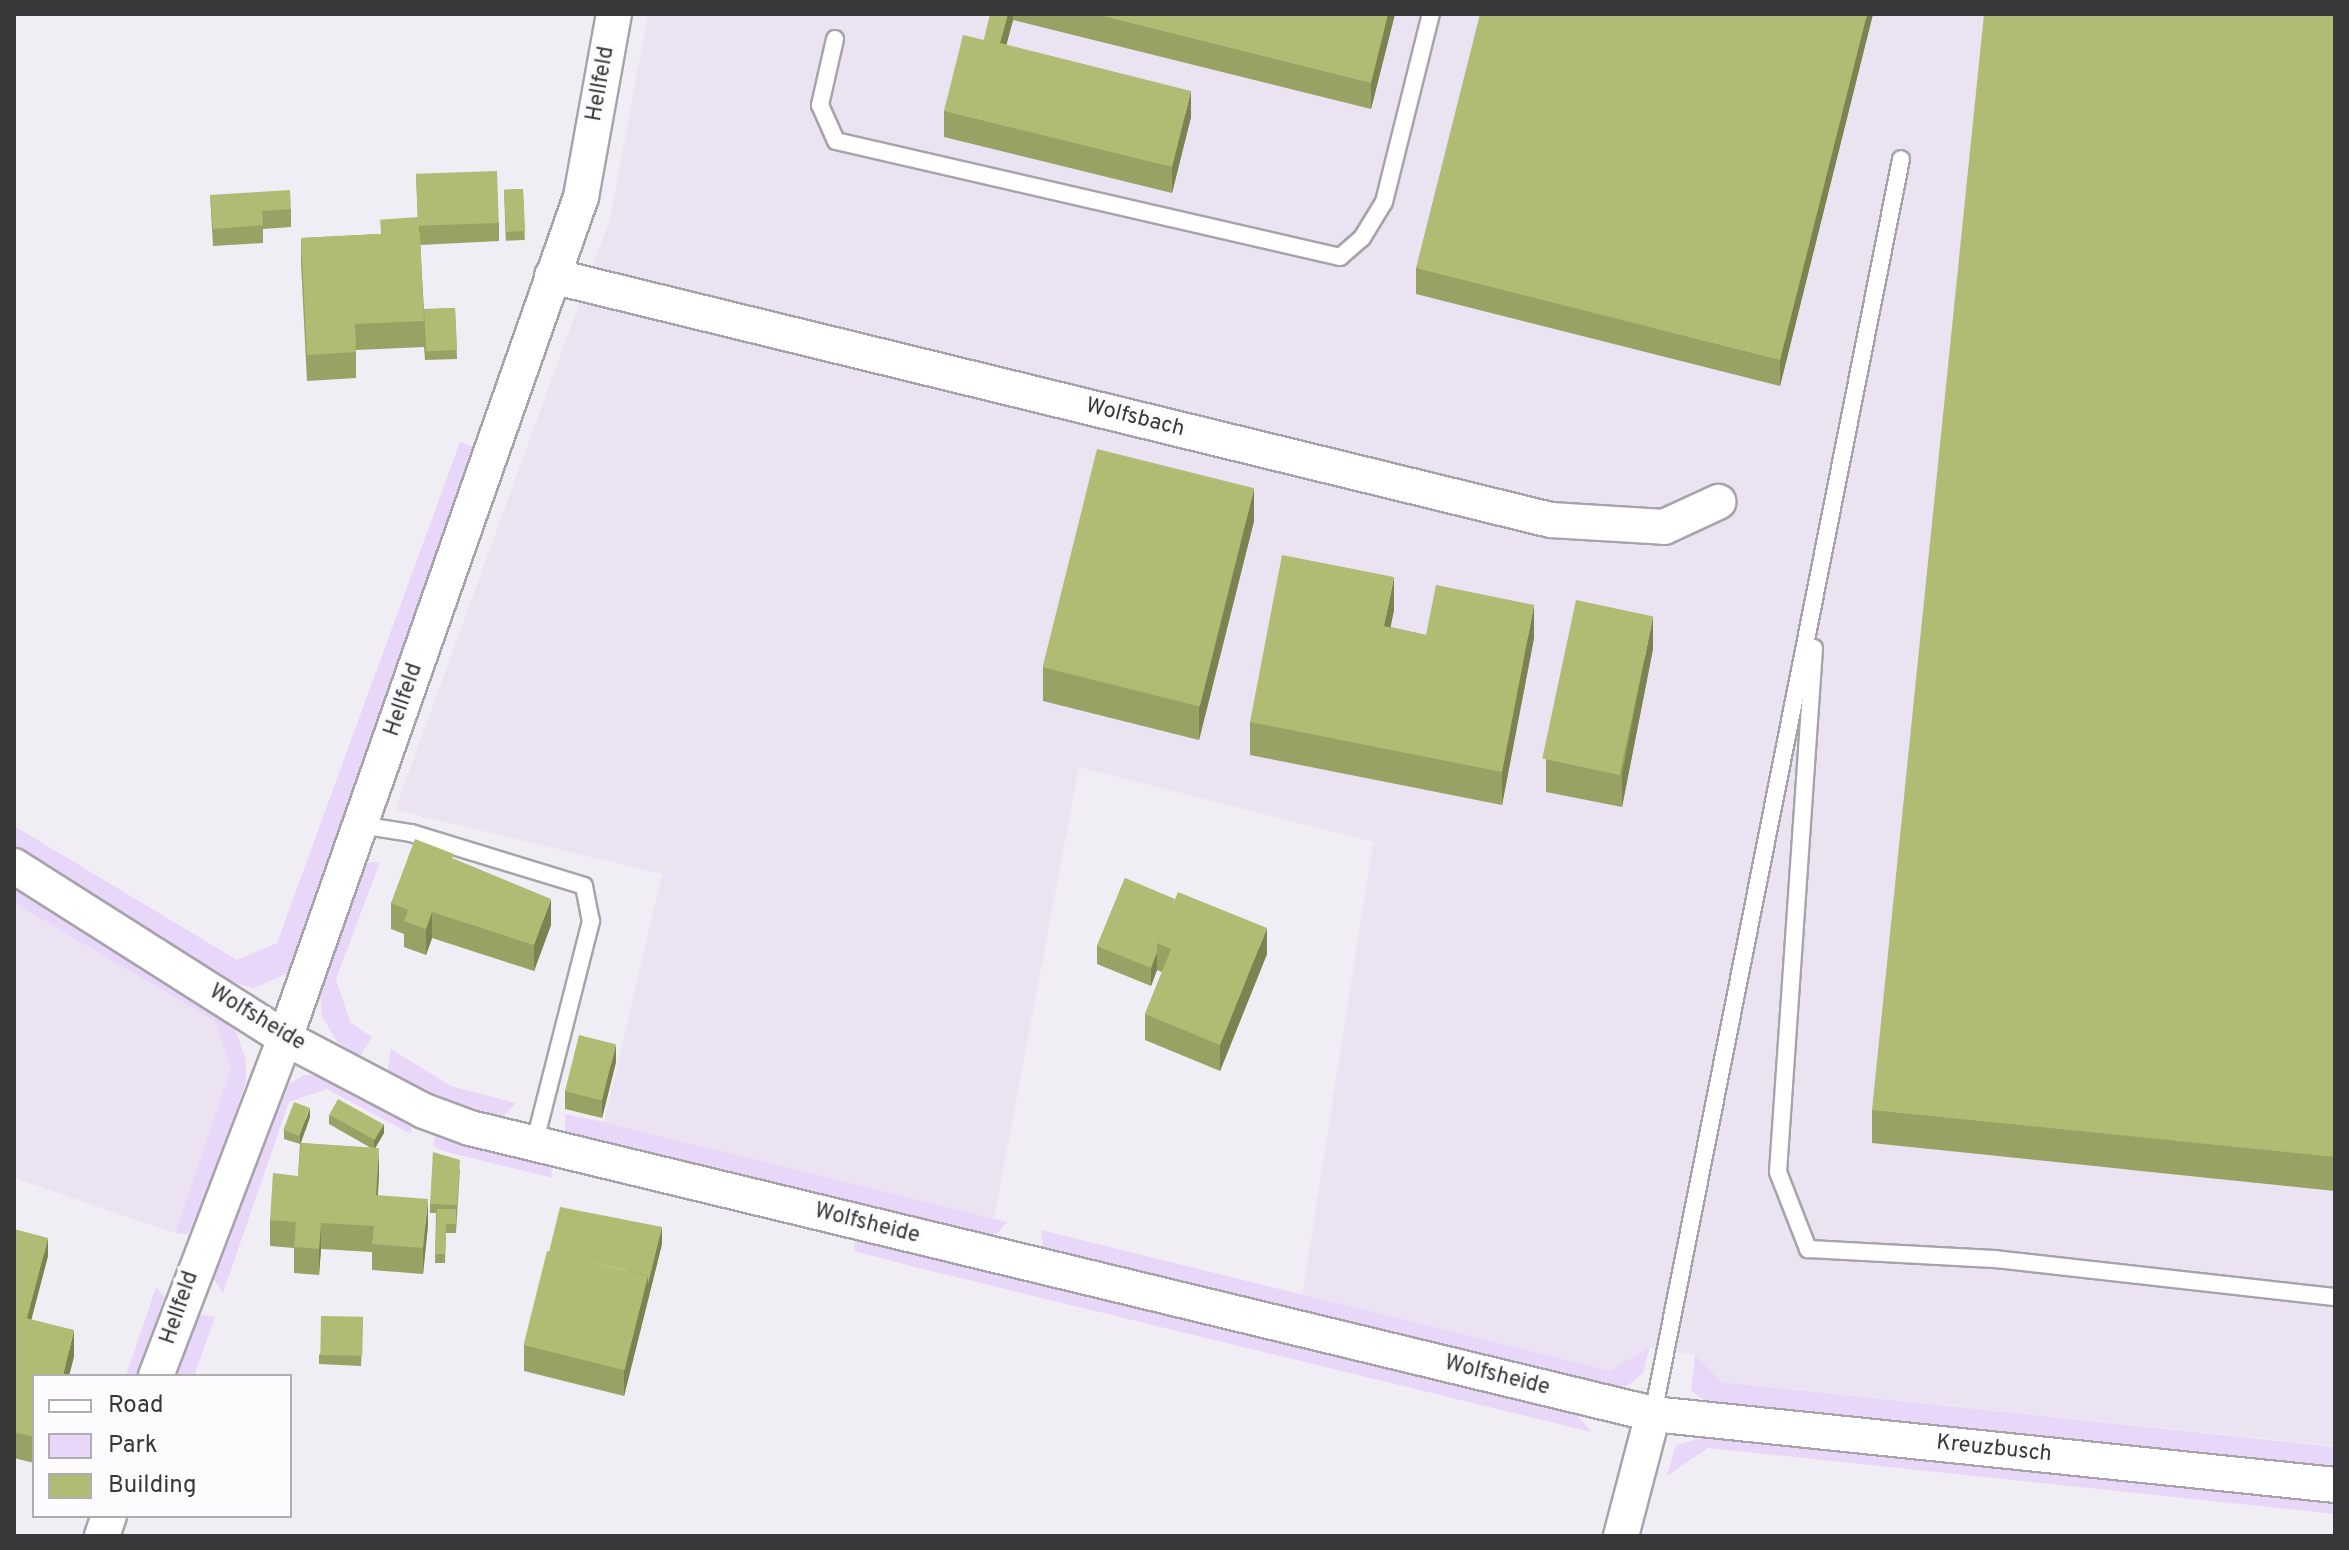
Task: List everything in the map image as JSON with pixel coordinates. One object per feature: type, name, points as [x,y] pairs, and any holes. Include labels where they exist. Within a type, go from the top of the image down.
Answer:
[{"type":"street","name":"Hellfeld","points":[[157,1374],[285,1038],[581,197],[614,14]]},
{"type":"street","name":"Wolfsbach","points":[[552,276],[1551,520],[1664,527],[1718,502]]},
{"type":"street","name":"Wolfsheide","points":[[14,866],[285,1038],[424,1111],[534,1144],[1653,1414]]},
{"type":"street","name":"Kreuzbusch","points":[[1653,1414],[2335,1485]]},
{"type":"street","points":[[1621,1536],[1653,1414]]},
{"type":"lane","points":[[835,39],[820,105],[836,141],[1340,257],[1362,238],[1384,202],[1431,14]]},
{"type":"lane","points":[[1653,1414],[1901,159]]},
{"type":"lane","points":[[1818,578],[1778,1172],[1808,1249],[1995,1259],[2335,1297]]},
{"type":"lane","points":[[360,825],[411,833],[584,886],[591,921],[534,1144]]},
{"type":"shaded area","points":[[648,14],[2335,14],[2335,1446],[1722,1382],[1695,1355],[1650,1347],[1612,1371],[1302,1297],[1373,842],[1079,767],[994,1219],[604,1122],[662,874],[395,810],[610,219]]},
{"type":"shaded area","points":[[14,903],[215,1021],[231,1067],[175,1233],[14,1178]]},
{"type":"green space","points":[[460,442],[480,449],[293,971],[254,988],[226,980],[14,851],[14,826],[237,960],[277,943]]},
{"type":"green space","points":[[380,862],[336,979],[350,1022],[372,1037],[360,1056],[337,1042],[322,1016],[319,977],[361,863]]},
{"type":"green space","points":[[14,886],[230,1016],[246,1060],[246,1082],[197,1222],[187,1234],[175,1233],[231,1068],[215,1021],[14,903]]},
{"type":"green space","points":[[391,1049],[451,1086],[516,1103],[500,1120],[439,1099],[387,1072]]},
{"type":"green space","points":[[304,1075],[328,1077],[411,1118],[411,1134],[327,1089],[289,1102],[223,1293],[210,1273],[276,1092]]},
{"type":"green space","points":[[565,1114],[1007,1222],[998,1233],[982,1239],[565,1137]]},
{"type":"green space","points":[[436,1131],[550,1163],[553,1178],[443,1151],[433,1146]]},
{"type":"green space","points":[[1041,1230],[1611,1371],[1650,1346],[1643,1373],[1627,1386],[1606,1386],[1044,1251]]},
{"type":"green space","points":[[856,1237],[1574,1412],[1592,1432],[854,1251]]},
{"type":"green space","points":[[156,1287],[165,1298],[140,1374],[127,1374]]},
{"type":"green space","points":[[196,1314],[215,1317],[195,1374],[176,1374]]},
{"type":"green space","points":[[1695,1355],[1722,1382],[2335,1447],[2335,1471],[1714,1407],[1691,1391]]},
{"type":"green space","points":[[1715,1434],[2335,1499],[2335,1514],[1708,1448],[1667,1476],[1676,1445]]},
{"type":"building","points":[[990,14],[1008,14],[1000,43],[1191,91],[1172,167],[944,111],[963,35],[984,40]]},
{"type":"building","points":[[1095,14],[1388,14],[1371,83]]},
{"type":"building","points":[[1480,14],[1867,14],[1780,360],[1416,268]]},
{"type":"building","points":[[1984,14],[2335,14],[2335,1157],[1872,1110]]},
{"type":"building","points":[[497,171],[499,223],[418,226],[416,174]]},
{"type":"building","points":[[523,189],[525,231],[506,232],[504,190]]},
{"type":"building","points":[[290,190],[291,209],[262,211],[263,225],[213,229],[210,195]]},
{"type":"building","points":[[418,217],[419,232],[381,235],[380,220]]},
{"type":"building","points":[[420,232],[424,321],[355,324],[356,352],[307,355],[301,238]]},
{"type":"building","points":[[455,308],[457,350],[426,352],[424,310]]},
{"type":"building","points":[[1097,449],[1254,488],[1200,707],[1043,667]]},
{"type":"building","points":[[1282,555],[1394,577],[1384,626],[1426,635],[1436,585],[1534,605],[1502,772],[1250,722]]},
{"type":"building","points":[[1576,600],[1653,616],[1620,775],[1542,758]]},
{"type":"building","points":[[415,839],[454,854],[452,858],[551,899],[534,945],[432,912],[426,929],[404,921],[408,910],[391,903]]},
{"type":"building","points":[[1125,878],[1175,899],[1157,943],[1151,968],[1097,946]]},
{"type":"building","points":[[1178,892],[1267,928],[1220,1045],[1145,1014],[1171,949],[1157,943]]},
{"type":"building","points":[[579,1035],[616,1044],[602,1100],[565,1091]]},
{"type":"building","points":[[338,1099],[383,1124],[375,1140],[329,1115]]},
{"type":"building","points":[[294,1102],[310,1108],[299,1136],[283,1130]]},
{"type":"building","points":[[301,1143],[379,1148],[376,1195],[428,1199],[423,1248],[372,1244],[374,1226],[321,1223],[319,1249],[294,1247],[296,1222],[270,1220],[273,1173],[298,1176]]},
{"type":"building","points":[[433,1152],[460,1160],[457,1205],[430,1204]]},
{"type":"building","points":[[560,1207],[662,1227],[648,1284],[648,1276],[549,1252]]},
{"type":"building","points":[[437,1209],[456,1209],[456,1224],[446,1224],[445,1254],[435,1254]]},
{"type":"building","points":[[14,1229],[48,1238],[27,1318],[14,1315]]},
{"type":"building","points":[[547,1251],[648,1276],[624,1370],[524,1345]]},
{"type":"building","points":[[14,1315],[74,1330],[63,1374],[32,1374],[32,1436],[14,1432]]},
{"type":"building","points":[[321,1316],[363,1317],[362,1356],[320,1355]]}]
